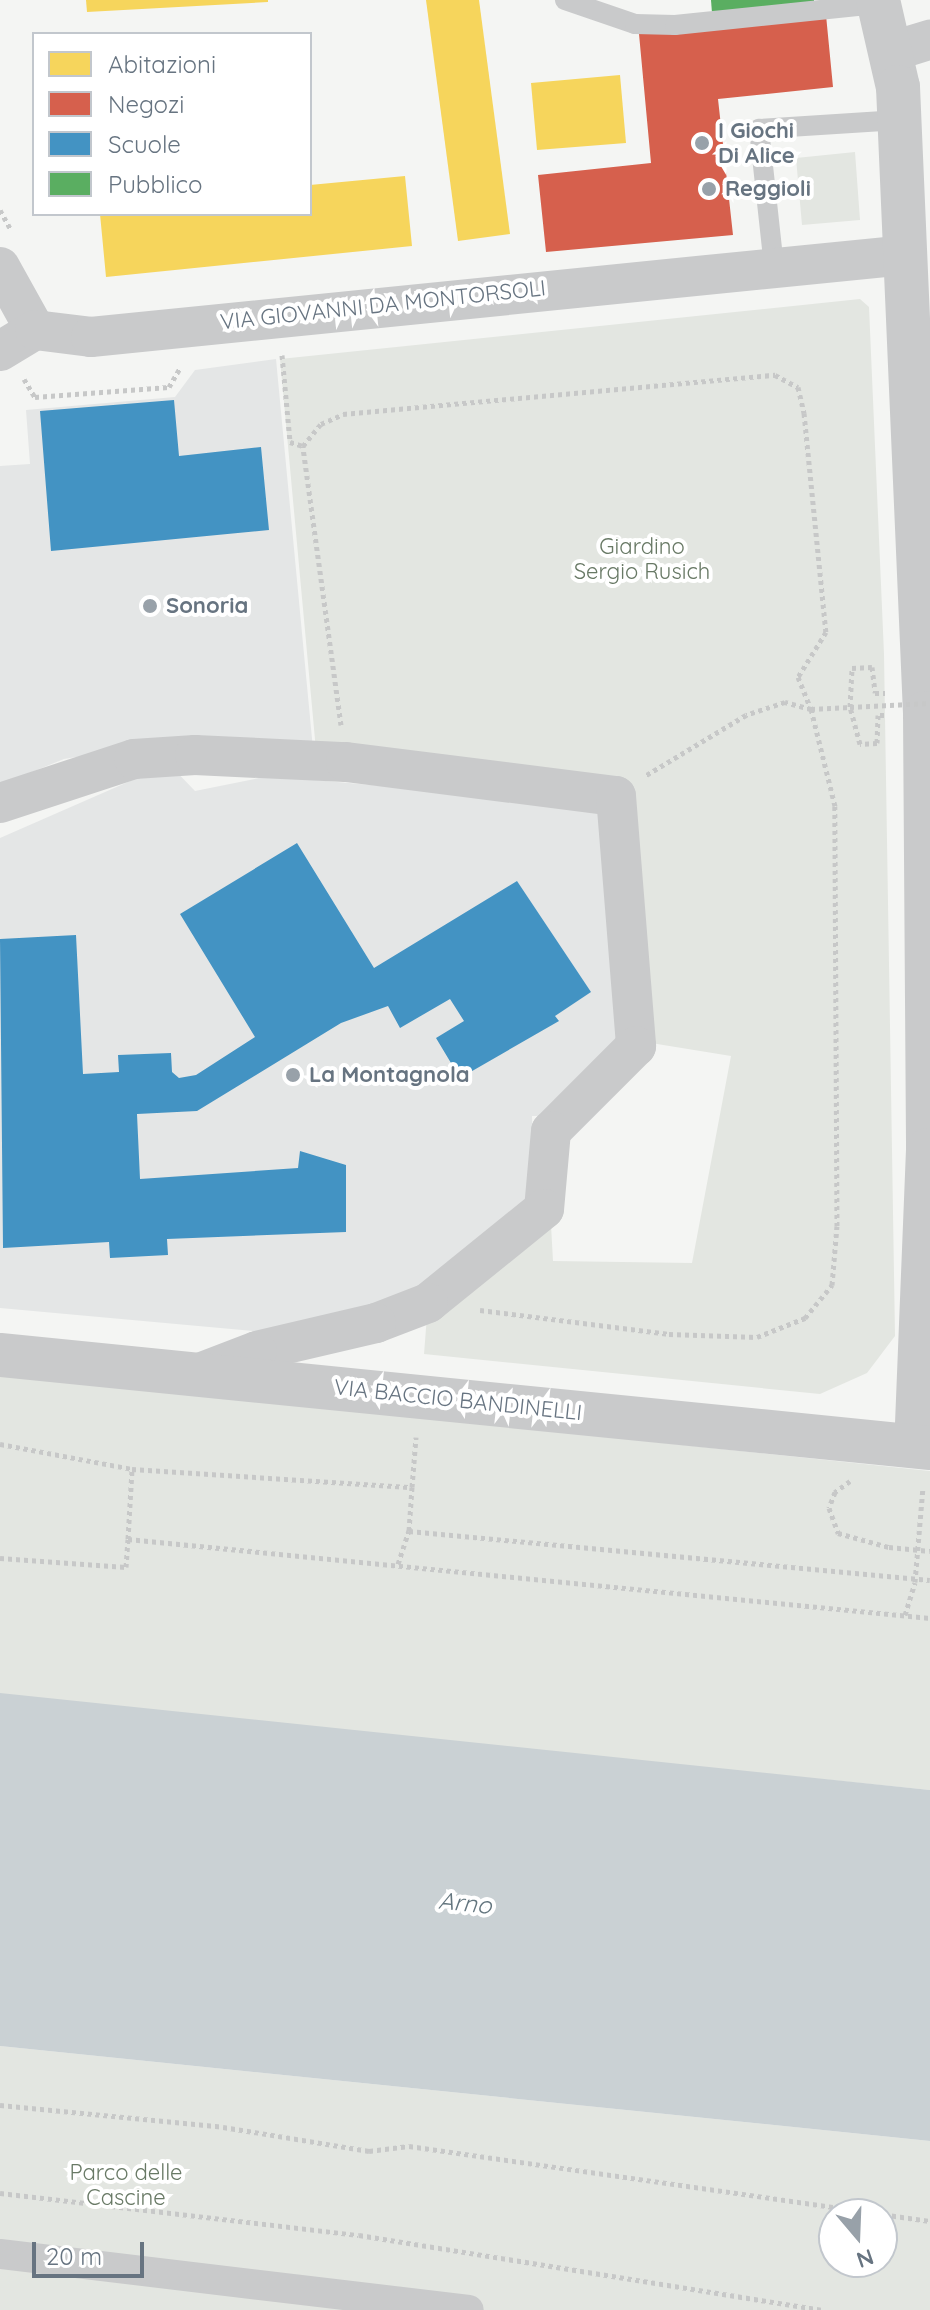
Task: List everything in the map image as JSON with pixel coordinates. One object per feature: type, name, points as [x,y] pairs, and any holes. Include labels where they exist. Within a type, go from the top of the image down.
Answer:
[{"type":"street","points":[[879,2],[911,45],[899,120],[927,702],[929,997],[919,1467]]},
{"type":"street","name":"VIA GIOVANNI DA MONTORSOLI","points":[[35,330],[91,337],[905,255]]},
{"type":"street","points":[[0,267],[35,330],[0,351]]},
{"type":"street","points":[[0,803],[134,759],[195,755],[346,762],[616,796],[636,1046],[551,1131],[544,1209],[428,1303],[376,1323],[257,1351],[194,1375]]},
{"type":"street","name":"VIA BACCIO BANDINELLI","points":[[0,1355],[194,1375],[919,1467]]},
{"type":"street","points":[[0,2254],[469,2310]]},
{"type":"lane","points":[[565,0],[635,24],[675,25],[879,2]]},
{"type":"lane","points":[[774,267],[759,129],[899,120]]},
{"type":"path","points":[[282,350],[290,442],[303,446]]},
{"type":"path","points":[[346,762],[303,446],[321,424],[343,414],[775,375],[798,387],[804,413],[826,632],[798,677],[811,709],[835,806],[837,1226],[832,1285],[805,1318],[757,1337],[669,1334],[428,1303]]},
{"type":"path","points":[[872,667],[875,693],[927,702],[878,715],[877,743],[860,744],[850,707],[852,668],[872,667]]},
{"type":"path","points":[[616,796],[746,715],[785,702],[811,709],[927,702]]},
{"type":"path","points":[[398,1564],[409,1531],[417,1427]]},
{"type":"path","points":[[0,1444],[132,1469],[412,1487]]},
{"type":"path","points":[[904,1616],[915,1582],[919,1467]]},
{"type":"path","points":[[0,1558],[126,1567],[132,1469]]},
{"type":"path","points":[[865,1481],[852,1480],[835,1492],[829,1508],[831,1524],[850,1538],[930,1551]]},
{"type":"path","points":[[409,1531],[915,1582],[930,1580]]},
{"type":"path","points":[[128,1539],[930,1618]]},
{"type":"path","points":[[0,2105],[238,2129],[369,2151],[409,2146],[930,2221]]},
{"type":"path","points":[[0,2193],[359,2235],[821,2310]]},
{"type":"shaded area","name":"Sonoria","points":[[276,359],[313,749],[144,746],[64,759],[0,785],[0,466],[30,464],[26,410],[175,397],[195,370]]},
{"type":"shaded area","name":"La Montagnola","points":[[169,764],[195,791],[269,776],[608,806],[627,1034],[547,1116],[532,1116],[534,1203],[429,1291],[287,1334],[0,1308],[0,838]]},
{"type":"green space","points":[[855,152],[860,220],[802,225],[796,158]]},
{"type":"green space","name":"Giardino Sergio Rusich","points":[[860,299],[869,307],[884,654],[895,1336],[867,1373],[820,1394],[424,1354],[428,1303],[550,1207],[553,1261],[692,1263],[731,1056],[651,1043],[619,794],[317,761],[280,359]]},
{"type":"green space","points":[[0,1373],[930,1471],[930,1790],[0,1697]]},
{"type":"green space","name":"Parco delle Cascine","points":[[0,2046],[930,2141],[930,2310],[0,2310]]},
{"type":"water","name":"Arno","points":[[0,1693],[930,1790],[930,2141],[0,2046]]},
{"type":"building: Abitazioni","points":[[86,0],[268,0],[268,2],[87,12]]},
{"type":"building: Abitazioni","points":[[426,0],[479,0],[510,234],[458,241]]},
{"type":"building: Abitazioni","points":[[620,75],[626,143],[537,150],[531,83]]},
{"type":"building: Abitazioni","points":[[405,176],[412,246],[106,277],[100,216],[312,216],[312,185]]},
{"type":"building: Negozi","points":[[826,15],[833,87],[718,99],[733,235],[546,252],[538,175],[651,163],[639,34]]},
{"type":"building: Scuole","points":[[174,400],[179,456],[261,447],[269,530],[51,551],[40,411]]},
{"type":"building: Scuole","points":[[297,843],[374,968],[517,881],[591,992],[555,1016],[559,1021],[460,1078],[436,1038],[464,1021],[450,999],[400,1028],[388,1006],[341,1023],[197,1111],[137,1114],[140,1179],[298,1168],[300,1151],[346,1165],[346,1232],[167,1239],[168,1255],[110,1258],[109,1242],[3,1248],[0,939],[76,935],[83,1074],[119,1072],[118,1055],[171,1053],[172,1072],[179,1078],[196,1075],[255,1037],[180,914]]},
{"type":"building: Pubblico","points":[[711,0],[814,0],[814,2],[712,13]]},
{"type":"place","name":"I Giochi Di Alice","points":[[702,143]]},
{"type":"place","name":"Reggioli","points":[[709,189]]},
{"type":"place","name":"Sonoria","points":[[150,606]]},
{"type":"place","name":"La Montagnola","points":[[293,1075]]}]
